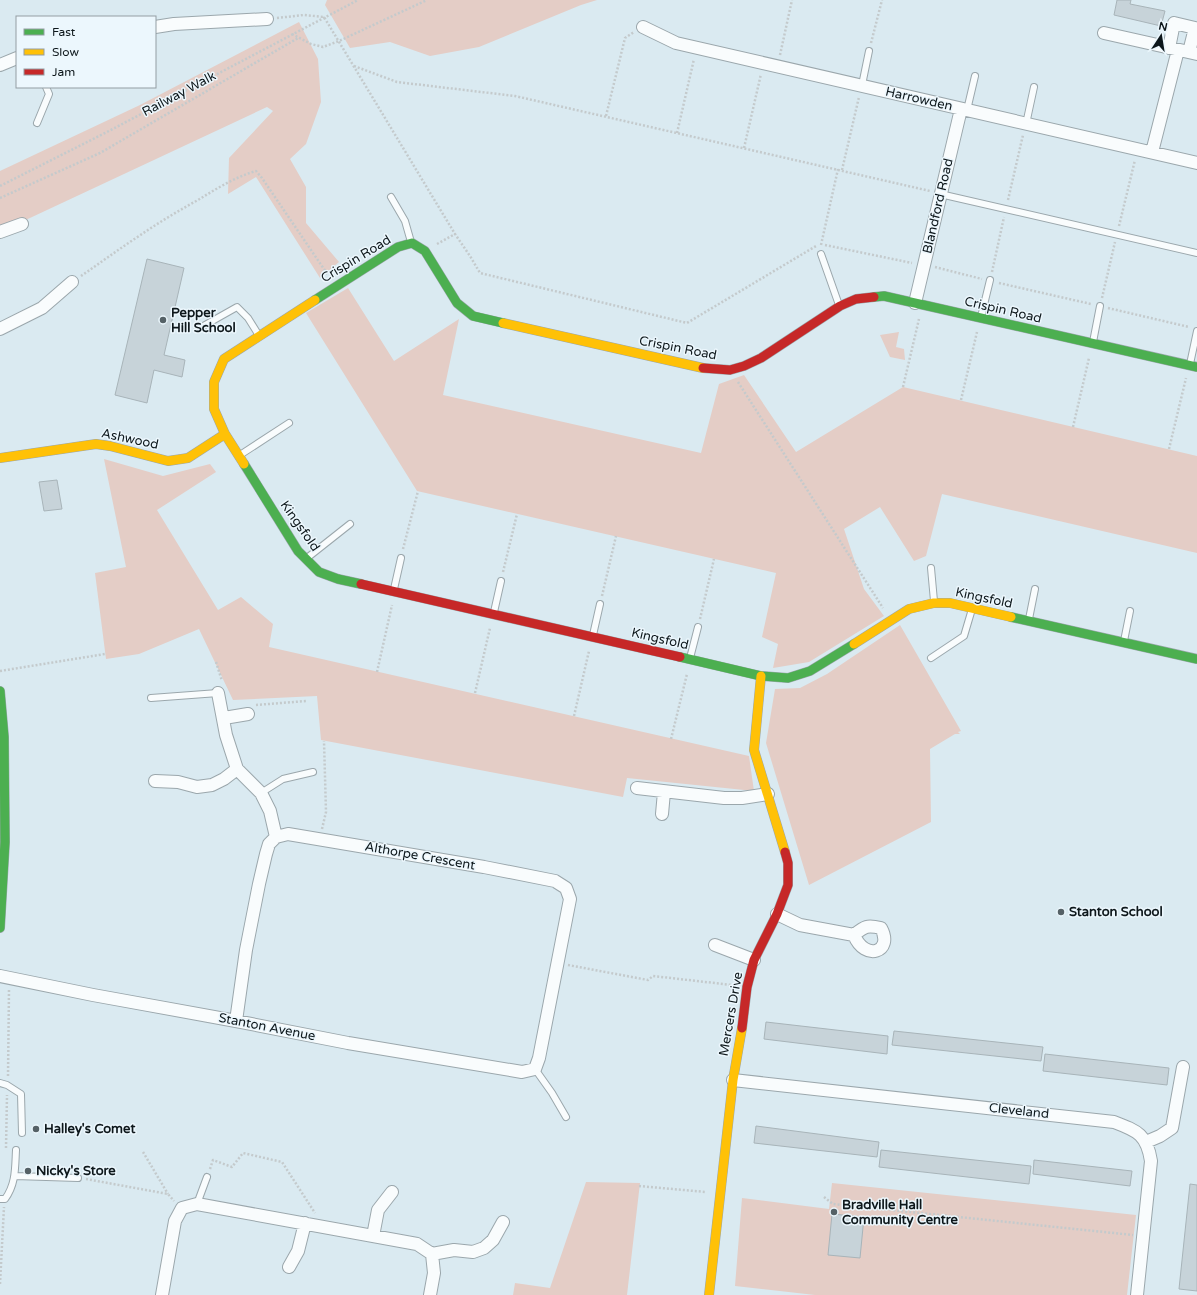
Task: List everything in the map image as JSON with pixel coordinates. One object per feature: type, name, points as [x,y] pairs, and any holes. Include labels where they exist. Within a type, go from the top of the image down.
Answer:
[{"type":"street","points":[[156,27],[174,24],[267,19]]},
{"type":"street","name":"Harrowden","points":[[643,27],[676,43],[1197,163]]},
{"type":"street","points":[[1104,33],[1183,51],[1152,152]]},
{"type":"street","points":[[0,65],[16,58]]},
{"type":"street","name":"Blandford Road","points":[[919,304],[924,265],[940,194],[964,109]]},
{"type":"street","points":[[0,232],[22,224]]},
{"type":"street","name":"Crispin Road","points":[[214,382],[224,359],[335,286],[398,247],[412,243],[425,251],[456,303],[472,316],[700,368],[730,370],[744,366],[761,358],[840,306],[856,298],[884,296],[1193,367]]},
{"type":"street","points":[[0,329],[42,308],[72,282]]},
{"type":"street","name":"Kingsfold","points":[[214,382],[214,409],[225,434],[298,551],[319,572],[338,579],[761,676],[788,678],[810,671],[909,609],[934,603],[950,603],[1197,659]]},
{"type":"street","name":"Ashwood","points":[[0,458],[96,444],[110,446],[168,461],[188,458],[225,434]]},
{"type":"street","name":"Mercers Drive","points":[[709,1295],[733,1080],[741,1037],[747,987],[754,960],[777,914],[788,885],[788,863],[754,750],[761,676]]},
{"type":"street","points":[[0,691],[4,737],[6,842],[0,928]]},
{"type":"street","points":[[218,693],[224,718],[226,735],[237,769],[261,792],[270,811],[276,836],[269,844],[259,884],[246,950],[236,1021]]},
{"type":"street","points":[[224,718],[248,714]]},
{"type":"street","points":[[155,780],[178,782],[197,788],[212,785],[237,769]]},
{"type":"street","points":[[637,788],[724,798],[742,798],[768,794]]},
{"type":"street","points":[[662,814],[664,792]]},
{"type":"street","name":"Althorpe Crescent","points":[[276,836],[288,834],[484,866],[555,881],[566,888],[570,899],[539,1058],[535,1069]]},
{"type":"street","points":[[777,914],[800,926],[854,935]]},
{"type":"street","points":[[715,945],[754,960]]},
{"type":"street","name":"Stanton Avenue","points":[[5,977],[348,1043],[522,1072],[535,1069]]},
{"type":"street","points":[[1137,1295],[1151,1162],[1149,1147],[1146,1142],[1160,1136],[1172,1128],[1183,1066]]},
{"type":"street","name":"Cleveland","points":[[733,1080],[1114,1122],[1130,1128],[1146,1142]]},
{"type":"street","points":[[373,1236],[378,1210],[392,1192]]},
{"type":"street","points":[[162,1295],[175,1221],[182,1208],[197,1204],[417,1244],[432,1254],[454,1250],[473,1252],[484,1248],[493,1240],[503,1222]]},
{"type":"street","points":[[289,1267],[298,1251],[309,1224]]},
{"type":"street","points":[[430,1295],[434,1273],[432,1254]]},
{"type":"lane","points":[[862,85],[869,51]]},
{"type":"lane","points":[[964,109],[975,76]]},
{"type":"lane","points":[[1026,124],[1034,87]]},
{"type":"lane","points":[[37,123],[48,94],[46,88]]},
{"type":"lane","points":[[940,194],[1197,253]]},
{"type":"lane","points":[[391,197],[405,221],[412,243]]},
{"type":"lane","points":[[821,254],[840,306]]},
{"type":"lane","points":[[981,318],[990,280]]},
{"type":"lane","points":[[1092,344],[1100,306]]},
{"type":"lane","points":[[198,329],[237,307],[248,318],[259,335]]},
{"type":"lane","points":[[1193,367],[1197,331]]},
{"type":"lane","points":[[239,456],[289,424]]},
{"type":"lane","points":[[306,559],[350,524]]},
{"type":"lane","points":[[394,591],[401,558]]},
{"type":"lane","points":[[931,568],[934,603]]},
{"type":"lane","points":[[493,614],[501,581]]},
{"type":"lane","points":[[1028,620],[1035,589]]},
{"type":"lane","points":[[592,637],[600,604]]},
{"type":"lane","points":[[931,658],[964,636],[973,608]]},
{"type":"lane","points":[[1124,642],[1130,611]]},
{"type":"lane","points":[[690,660],[698,627]]},
{"type":"lane","points":[[151,698],[218,693]]},
{"type":"lane","points":[[261,792],[283,779],[313,772]]},
{"type":"lane","points":[[535,1069],[552,1093],[566,1117]]},
{"type":"lane","points":[[0,1084],[7,1085],[21,1094],[22,1133]]},
{"type":"lane","points":[[2,1199],[10,1192],[15,1176],[16,1150]]},
{"type":"lane","points":[[15,1176],[78,1178]]},
{"type":"lane","points":[[197,1204],[207,1177]]},
{"type":"path","name":"Railway Walk","points":[[0,186],[107,132],[358,0]]},
{"type":"path","points":[[292,34],[311,44],[323,47],[339,42],[427,0]]},
{"type":"path","points":[[777,67],[792,0]]},
{"type":"path","points":[[869,51],[882,0]]},
{"type":"path","points":[[267,19],[304,15],[324,17],[480,273],[688,323],[813,247],[821,244],[924,265],[1190,327]]},
{"type":"path","points":[[606,116],[625,38],[643,27]]},
{"type":"path","points":[[0,198],[100,153],[298,38]]},
{"type":"path","points":[[677,133],[697,47]]},
{"type":"path","points":[[744,148],[764,64]]},
{"type":"path","points":[[354,66],[398,82],[515,96],[838,169],[940,194]]},
{"type":"path","points":[[842,170],[862,85]]},
{"type":"path","points":[[821,254],[821,244],[838,169]]},
{"type":"path","points":[[72,282],[139,236],[216,189],[246,174],[256,171],[335,286]]},
{"type":"path","points":[[425,251],[455,234]]},
{"type":"path","points":[[903,387],[919,304]]},
{"type":"path","points":[[961,400],[981,318]]},
{"type":"path","points":[[1073,427],[1092,344]]},
{"type":"path","points":[[1169,450],[1193,367]]},
{"type":"path","points":[[730,370],[890,620]]},
{"type":"path","points":[[401,558],[418,491]]},
{"type":"path","points":[[501,581],[517,514]]},
{"type":"path","points":[[600,604],[616,536]]},
{"type":"path","points":[[698,627],[714,559]]},
{"type":"path","points":[[377,672],[394,591]]},
{"type":"path","points":[[475,693],[493,614]]},
{"type":"path","points":[[574,716],[592,637]]},
{"type":"path","points":[[0,670],[105,654]]},
{"type":"path","points":[[671,738],[690,660]]},
{"type":"path","points":[[216,662],[222,684],[218,693]]},
{"type":"path","points":[[248,714],[257,705],[306,701]]},
{"type":"path","points":[[320,839],[326,812],[324,741]]},
{"type":"path","points":[[558,963],[648,980],[653,976],[747,987]]},
{"type":"path","points":[[5,977],[7,1085],[6,1154]]},
{"type":"path","points":[[143,1152],[168,1194],[182,1208]]},
{"type":"path","points":[[207,1177],[213,1160],[232,1167],[243,1152],[282,1162],[316,1213],[309,1224]]},
{"type":"path","points":[[78,1178],[168,1194]]},
{"type":"path","points":[[639,1186],[721,1193]]},
{"type":"path","points":[[824,1197],[833,1204],[1143,1236]]},
{"type":"path","points":[[0,1284],[2,1199]]},
{"type":"shaded area","points":[[327,0],[597,0],[581,5],[479,47],[430,56],[390,42],[350,48],[325,5]]},
{"type":"shaded area","points":[[299,22],[318,59],[321,102],[306,144],[290,159],[306,187],[306,223],[339,262],[320,278],[256,177],[228,194],[229,158],[273,111],[267,107],[0,232],[0,171],[140,105]]},
{"type":"shaded area","points":[[348,288],[394,361],[459,319],[443,395],[701,453],[719,384],[744,375],[796,452],[903,387],[1197,456],[1197,553],[942,494],[926,556],[914,561],[880,507],[844,529],[864,589],[884,616],[809,662],[773,668],[778,644],[762,637],[776,573],[417,491],[306,313]]},
{"type":"shaded area","points":[[899,332],[896,347],[904,349],[905,360],[890,357],[880,335]]},
{"type":"shaded area","points":[[104,459],[163,476],[210,464],[216,472],[157,510],[218,610],[241,597],[273,624],[269,647],[749,756],[754,791],[627,778],[623,797],[321,740],[317,696],[233,700],[199,629],[139,654],[106,659],[95,573],[126,567]]},
{"type":"shaded area","points":[[900,625],[961,731],[958,732],[960,734],[955,734],[930,749],[931,822],[809,885],[766,743],[775,689],[800,688],[827,674]]},
{"type":"shaded area","points":[[586,1182],[640,1183],[627,1295],[513,1295],[515,1283],[550,1288]]},
{"type":"shaded area","points":[[832,1183],[1136,1215],[1127,1295],[815,1295],[735,1286],[742,1198],[829,1209]]},
{"type":"building","points":[[1117,0],[1131,0],[1130,4],[1165,11],[1161,26],[1114,15]]},
{"type":"building","points":[[147,259],[184,268],[164,355],[185,360],[182,377],[154,370],[147,403],[115,395]]},
{"type":"building","points":[[57,480],[62,509],[44,511],[39,482]]},
{"type":"building","points":[[766,1022],[888,1036],[887,1054],[764,1039]]},
{"type":"building","points":[[894,1031],[1043,1047],[1041,1061],[892,1045]]},
{"type":"building","points":[[1045,1054],[1169,1068],[1167,1085],[1043,1071]]},
{"type":"building","points":[[756,1126],[879,1142],[877,1157],[754,1143]]},
{"type":"building","points":[[881,1150],[1031,1166],[1029,1184],[879,1167]]},
{"type":"building","points":[[1034,1160],[1132,1171],[1130,1186],[1033,1174]]},
{"type":"building","points":[[1190,1184],[1197,1185],[1197,1291],[1179,1289]]},
{"type":"building","points":[[832,1214],[864,1217],[860,1258],[828,1255]]},
{"type":"traffic: fast","points":[[315,300],[398,247],[412,243],[425,251],[457,303],[473,316],[503,323]]},
{"type":"traffic: fast","points":[[874,297],[884,296],[1197,367]]},
{"type":"traffic: fast","points":[[244,464],[298,551],[319,572],[338,579],[361,584]]},
{"type":"traffic: fast","points":[[1011,617],[1197,659]]},
{"type":"traffic: fast","points":[[680,657],[761,676],[788,678],[810,671],[854,644]]},
{"type":"traffic: fast","points":[[0,691],[4,737],[5,842],[0,928]]},
{"type":"traffic: slow","points":[[244,464],[225,434],[214,409],[214,382],[224,359],[315,300]]},
{"type":"traffic: slow","points":[[503,323],[703,368]]},
{"type":"traffic: slow","points":[[0,458],[96,444],[110,446],[168,461],[188,458],[225,434]]},
{"type":"traffic: slow","points":[[854,644],[909,609],[934,603],[950,603],[1011,617]]},
{"type":"traffic: slow","points":[[761,676],[754,750],[785,852]]},
{"type":"traffic: slow","points":[[709,1295],[733,1080],[742,1028]]},
{"type":"traffic: jam","points":[[703,368],[730,370],[744,366],[761,358],[840,306],[856,299],[874,297]]},
{"type":"traffic: jam","points":[[361,584],[680,657]]},
{"type":"traffic: jam","points":[[742,1028],[747,987],[754,960],[777,914],[788,885],[788,863],[785,852]]},
{"type":"place","name":"Pepper Hill School","points":[[163,320]]},
{"type":"place","name":"Stanton School","points":[[1061,912]]},
{"type":"place","name":"Halley's Comet","points":[[36,1129]]},
{"type":"place","name":"Nicky's Store","points":[[28,1171]]},
{"type":"place","name":"Bradville Hall Community Centre","points":[[834,1212]]}]
